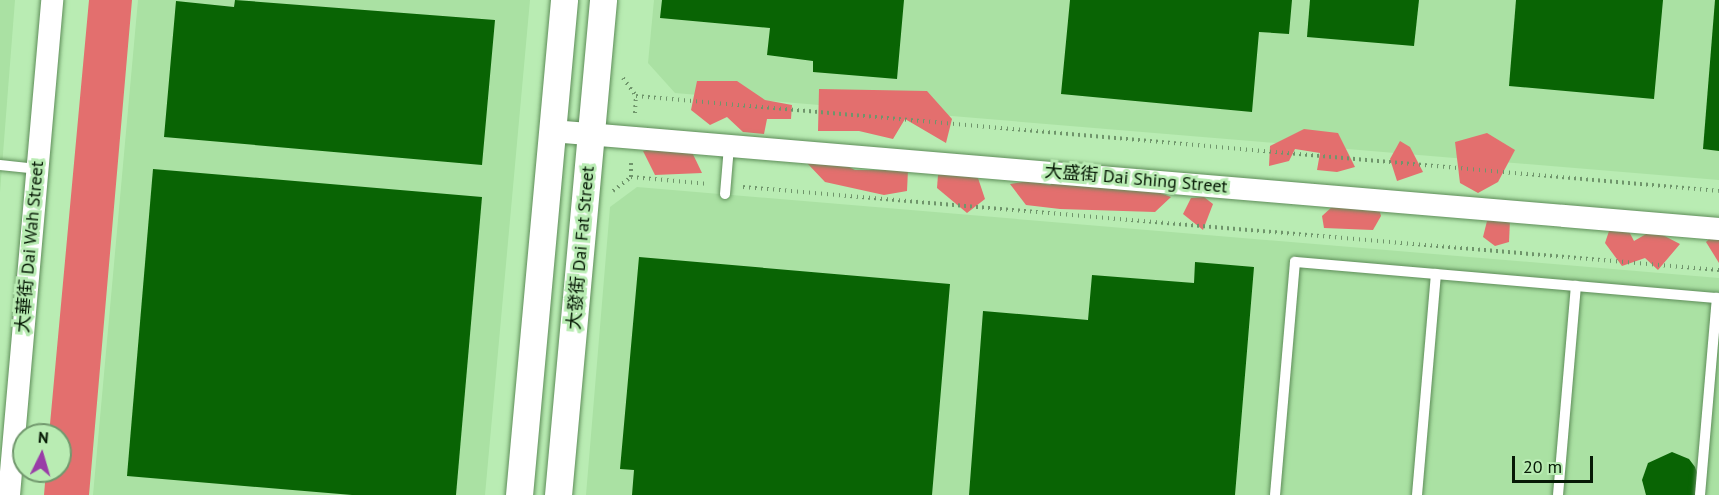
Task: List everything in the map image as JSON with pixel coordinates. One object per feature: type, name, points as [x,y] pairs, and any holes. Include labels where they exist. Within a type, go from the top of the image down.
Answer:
[{"type":"street","name":"大華街 Dai Wah Street","points":[[9,495],[52,0]]},
{"type":"street","points":[[519,495],[564,0]]},
{"type":"street","name":"大發街 Dai Fat Street","points":[[558,495],[603,0]]},
{"type":"street","name":"大盛街 Dai Shing Street","points":[[552,131],[1719,230]]},
{"type":"lane","points":[[725,190],[729,146]]},
{"type":"lane","points":[[0,165],[37,169]]},
{"type":"lane","points":[[1275,495],[1295,262],[1718,298],[1700,495]]},
{"type":"lane","points":[[1417,495],[1436,274]]},
{"type":"lane","points":[[1558,495],[1576,286]]},
{"type":"path","points":[[619,71],[636,96],[1719,190]]},
{"type":"path","points":[[604,199],[631,177],[725,190],[1719,270]]},
{"type":"shaded area","points":[[0,0],[15,0],[0,192]]},
{"type":"shaded area","points":[[89,0],[132,0],[89,495],[44,495],[45,483],[72,483],[72,423],[50,423]]},
{"type":"shaded area","points":[[138,0],[530,0],[485,495],[93,495]]},
{"type":"shaded area","points":[[654,0],[1719,0],[1719,180],[675,93],[648,63]]},
{"type":"shaded area","points":[[697,81],[737,81],[765,100],[792,105],[791,119],[767,119],[764,134],[743,132],[727,117],[710,125],[691,110]]},
{"type":"shaded area","points":[[819,89],[927,91],[952,119],[946,143],[905,119],[893,139],[859,131],[818,131]]},
{"type":"shaded area","points":[[1304,129],[1338,133],[1355,167],[1337,172],[1317,170],[1320,153],[1295,149],[1289,161],[1269,166],[1270,146]]},
{"type":"shaded area","points":[[1487,133],[1515,150],[1498,182],[1478,193],[1460,183],[1455,142]]},
{"type":"shaded area","points":[[1400,141],[1410,147],[1423,172],[1397,181],[1390,159]]},
{"type":"shaded area","points":[[659,148],[690,148],[702,173],[655,175],[643,151]]},
{"type":"shaded area","points":[[835,160],[855,170],[908,170],[907,191],[884,195],[825,182],[807,163]]},
{"type":"shaded area","points":[[960,168],[978,178],[985,199],[967,213],[937,188],[938,175]]},
{"type":"shaded area","points":[[1074,169],[1139,185],[1171,197],[1155,212],[1060,209],[1026,205],[1010,184],[1030,181],[1050,185]]},
{"type":"shaded area","points":[[637,187],[1719,278],[1719,495],[586,495],[610,207]]},
{"type":"shaded area","points":[[1204,197],[1213,204],[1203,230],[1183,214],[1191,198]]},
{"type":"shaded area","points":[[1333,206],[1379,208],[1381,216],[1373,230],[1324,228],[1322,216]]},
{"type":"shaded area","points":[[1498,215],[1510,220],[1509,242],[1495,246],[1483,237],[1487,221]]},
{"type":"shaded area","points":[[1614,216],[1621,216],[1634,241],[1653,230],[1680,244],[1658,270],[1645,258],[1622,266],[1605,243]]},
{"type":"shaded area","points":[[1714,234],[1719,236],[1719,263],[1706,242]]},
{"type":"building","points":[[235,0],[495,20],[482,165],[164,137],[176,1],[234,7]]},
{"type":"building","points":[[662,0],[904,0],[897,79],[813,72],[813,61],[767,55],[770,28],[660,18]]},
{"type":"building","points":[[1070,0],[1292,0],[1289,34],[1259,32],[1252,112],[1061,94]]},
{"type":"building","points":[[1310,0],[1419,0],[1414,46],[1307,37]]},
{"type":"building","points":[[1516,0],[1663,0],[1654,99],[1509,86]]},
{"type":"building","points":[[1715,0],[1719,0],[1719,151],[1703,149]]},
{"type":"building","points":[[153,169],[482,197],[456,495],[352,495],[127,476]]},
{"type":"building","points":[[639,257],[950,284],[932,495],[632,495],[634,470],[620,469]]},
{"type":"building","points":[[1195,262],[1254,267],[1235,495],[969,495],[983,311],[1088,320],[1092,275],[1194,283]]},
{"type":"building","points":[[1672,452],[1689,459],[1695,467],[1698,476],[1695,495],[1646,495],[1642,480],[1648,463]]}]
